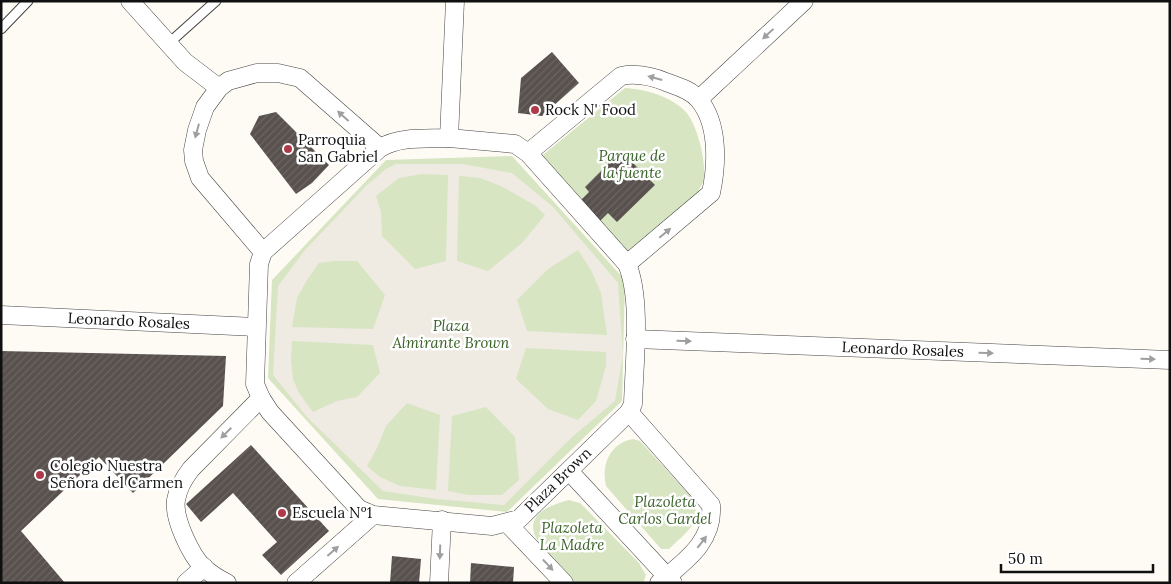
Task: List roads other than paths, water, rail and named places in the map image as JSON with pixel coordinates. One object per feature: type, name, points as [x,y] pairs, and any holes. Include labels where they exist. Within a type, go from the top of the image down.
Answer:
[{"type":"street","points":[[130,1],[185,62],[218,88]]},
{"type":"street","points":[[449,138],[455,1]]},
{"type":"street","points":[[699,98],[804,1]]},
{"type":"street","points":[[380,148],[300,78],[273,72],[257,73],[228,81],[218,88],[205,107],[197,130],[193,150],[194,161],[200,178],[262,252],[380,148],[389,143],[404,140],[449,138],[502,141],[515,144],[528,153],[628,264],[633,278],[635,339],[633,404],[629,412],[711,505],[711,525],[707,535],[666,581],[569,471]]},
{"type":"street","points":[[528,153],[621,76],[632,74],[659,79],[682,87],[699,98],[707,114],[714,142],[715,166],[711,193],[628,264]]},
{"type":"street","name":"Plaza Brown","points":[[262,252],[259,264],[255,379],[261,398],[353,504],[373,515],[492,526],[519,519],[629,412]]},
{"type":"street","name":"Leonardo Rosales","points":[[1,315],[256,327]]},
{"type":"street","name":"Leonardo Rosales","points":[[635,339],[1170,360]]},
{"type":"street","points":[[227,583],[204,567],[192,550],[176,513],[178,492],[183,479],[261,398]]},
{"type":"street","points":[[296,583],[373,515]]},
{"type":"street","points":[[439,583],[442,520]]},
{"type":"street","points":[[507,523],[564,583]]},
{"type":"street","points":[[186,583],[204,567]]},
{"type":"lane","points":[[1,28],[28,1]]},
{"type":"lane","points":[[168,44],[216,1]]},
{"type":"place","name":"Rock N' Food","points":[[535,110]]},
{"type":"place","name":"Parroquia San Gabriel","points":[[288,149]]},
{"type":"place","name":"Colegio Nuestra Señora del Carmen","points":[[40,475]]},
{"type":"place","name":"Escuela Nº1","points":[[282,513]]},
{"type":"park label","name":"Parque de la fuente","points":[[632,164]]},
{"type":"park label","name":"Plaza Almirante Brown","points":[[451,334]]},
{"type":"park label","name":"Plazoleta Carlos Gardel","points":[[665,510]]},
{"type":"park label","name":"Plazoleta La Madre","points":[[572,536]]}]
